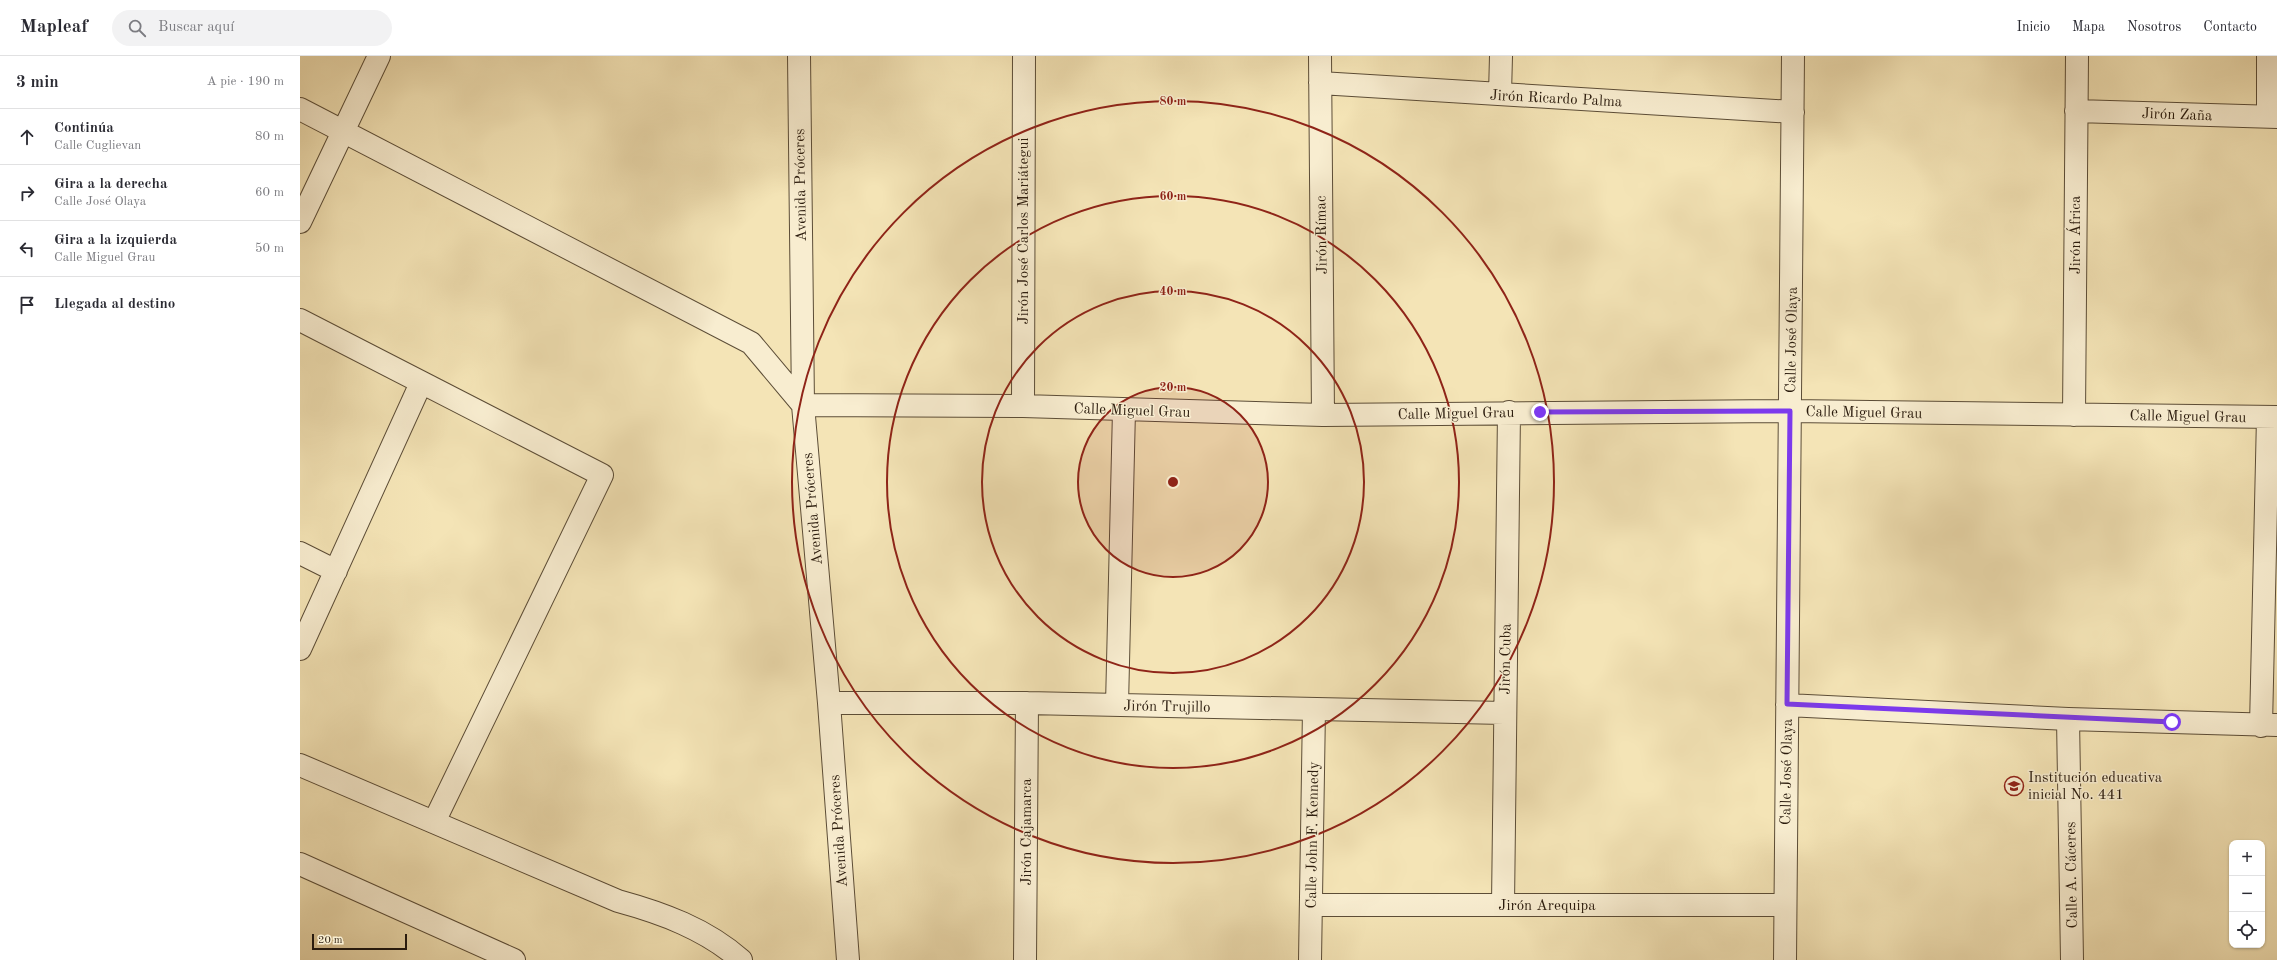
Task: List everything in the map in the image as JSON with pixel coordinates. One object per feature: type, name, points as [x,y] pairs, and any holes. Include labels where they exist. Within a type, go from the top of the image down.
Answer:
[{"type":"street","points":[[300,222],[379,56]]},
{"type":"street","name":"Avenida Próceres","points":[[799,56],[803,405],[829,702],[848,960]]},
{"type":"street","name":"Jirón José Carlos Mariátegui","points":[[1023,406],[1024,56]]},
{"type":"street","name":"Jirón Rímac","points":[[1320,56],[1323,414]]},
{"type":"street","points":[[1500,94],[1501,56]]},
{"type":"street","name":"Calle José Olaya","points":[[1785,960],[1784,905],[1793,56]]},
{"type":"street","name":"Jirón África","points":[[2074,415],[2077,56]]},
{"type":"street","points":[[2268,56],[2272,117]]},
{"type":"street","name":"Jirón Ricardo Palma","points":[[1320,83],[1793,112]]},
{"type":"street","points":[[300,109],[590,261],[751,343],[803,405]]},
{"type":"street","name":"Jirón Zaña","points":[[2076,111],[2272,117]]},
{"type":"street","points":[[300,320],[602,475],[434,822]]},
{"type":"street","points":[[300,649],[421,383]]},
{"type":"street","name":"Calle Miguel Grau","points":[[803,405],[1023,406],[1124,410],[1323,414],[1790,411],[2272,417]]},
{"type":"street","points":[[1117,705],[1124,410]]},
{"type":"street","name":"Jirón Cuba","points":[[1503,905],[1504,713],[1509,412]]},
{"type":"street","points":[[1787,704],[2068,719],[2269,726],[2272,417]]},
{"type":"street","points":[[300,553],[336,571]]},
{"type":"street","name":"Jirón Trujillo","points":[[829,702],[1117,705],[1504,713]]},
{"type":"street","name":"Jirón Cajamarca","points":[[1026,960],[1027,704]]},
{"type":"street","name":"Calle John F. Kennedy","points":[[1310,960],[1314,709]]},
{"type":"street","name":"Calle A. Cáceres","points":[[2068,719],[2072,960]]},
{"type":"street","points":[[300,765],[618,901],[651,910],[681,922],[710,938],[740,960]]},
{"type":"street","points":[[300,864],[514,960]]},
{"type":"street","name":"Jirón Arequipa","points":[[1311,905],[1784,905]]},
{"type":"place","name":"Institución educativa inicial No. 441","points":[[2014,786]]},
{"type":"route","points":[[1540,412],[1790,411],[1787,704],[2068,719],[2172,722]]}]
